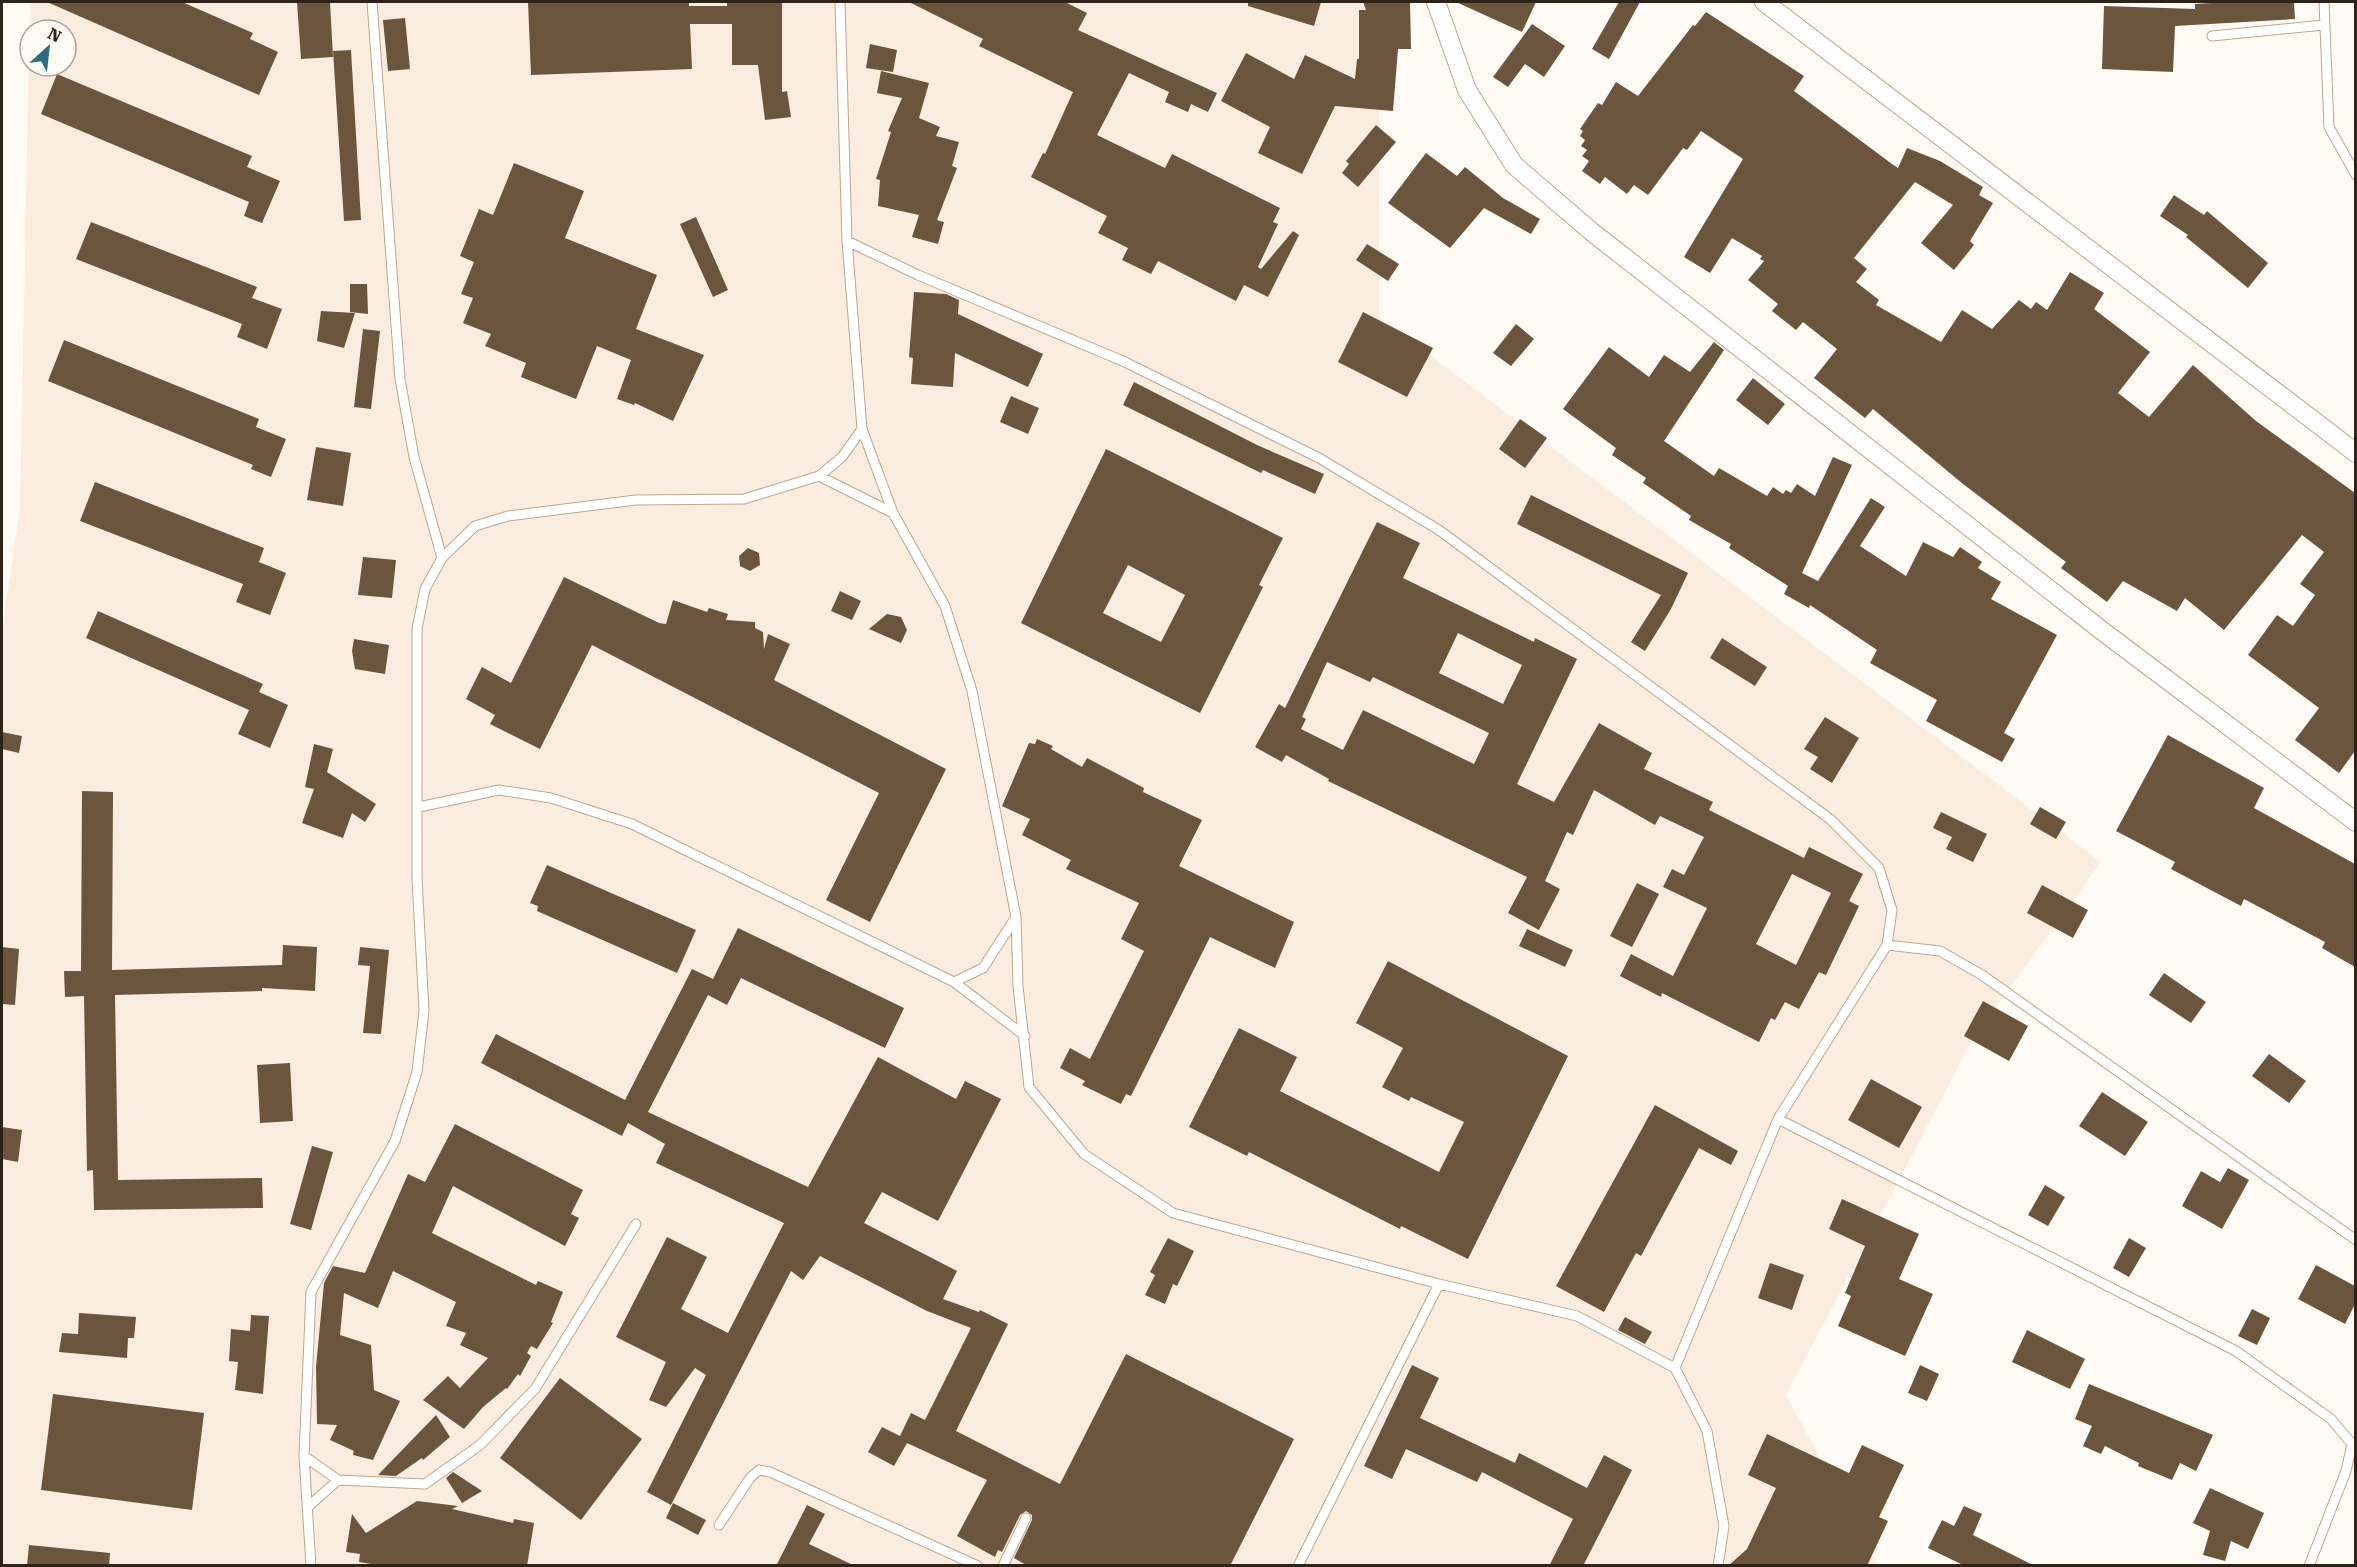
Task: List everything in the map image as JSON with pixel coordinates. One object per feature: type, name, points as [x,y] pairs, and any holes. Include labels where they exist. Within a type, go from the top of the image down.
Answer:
[{"type":"street","points":[[1437,2],[1467,90],[1514,165],[1592,232],[2101,630],[2355,822]]},
{"type":"street","points":[[1764,2],[2355,453]]},
{"type":"lane","points":[[372,2],[400,379],[414,457],[442,558]]},
{"type":"lane","points":[[840,2],[847,241],[862,429],[893,513],[945,606],[972,690],[1016,917],[1018,986],[1029,1087],[1084,1154],[1173,1213],[1439,1284],[1577,1316],[1675,1368],[1707,1431],[1724,1527],[1718,1566]]},
{"type":"lane","points":[[2324,2],[2329,127],[2355,175]]},
{"type":"lane","points":[[2212,36],[2324,25]]},
{"type":"lane","points":[[847,241],[918,275],[1135,367],[1319,458],[1439,530],[1830,819],[1879,868],[1892,910],[1887,945],[1778,1119],[1675,1368]]},
{"type":"lane","points":[[311,1566],[304,1456],[310,1292],[395,1141],[417,1072],[424,1011],[417,878],[419,807],[417,629],[424,589],[442,558],[476,526],[508,516],[636,500],[744,500],[819,476],[842,457],[862,429]]},
{"type":"lane","points":[[819,476],[893,513]]},
{"type":"lane","points":[[419,807],[500,790],[551,798],[622,821],[954,982],[1024,1036]]},
{"type":"lane","points":[[954,982],[983,968],[1016,917]]},
{"type":"lane","points":[[1887,945],[1940,951],[1982,975],[2355,1240]]},
{"type":"lane","points":[[1778,1119],[2236,1351],[2331,1419],[2352,1444],[2346,1471],[2309,1566]]},
{"type":"lane","points":[[304,1456],[338,1480],[425,1484],[480,1445],[535,1389],[636,1224]]},
{"type":"lane","points":[[1298,1566],[1439,1284]]},
{"type":"lane","points":[[719,1525],[750,1478],[759,1470],[770,1472],[978,1566]]},
{"type":"lane","points":[[308,1507],[338,1480]]},
{"type":"lane","points":[[1003,1566],[1026,1518]]},
{"type":"shaded area","points":[[30,2],[1361,2],[1379,20],[1379,317],[2101,862],[1974,1037],[1786,1395],[1878,1565],[2,1566],[2,632],[20,508],[28,78],[78,78],[78,18],[30,18]]},
{"type":"building","points":[[47,2],[182,2],[253,33],[250,39],[278,52],[259,95]]},
{"type":"building","points":[[297,2],[330,2],[333,57],[301,59]]},
{"type":"building","points":[[528,2],[689,2],[689,6],[727,6],[727,2],[782,2],[782,92],[787,91],[791,117],[765,120],[758,65],[732,65],[732,24],[690,24],[692,69],[531,75]]},
{"type":"building","points":[[909,2],[1065,2],[1087,13],[1078,30],[1217,93],[1208,112],[1191,104],[1188,112],[1165,102],[1169,92],[1129,73],[1097,135],[1165,168],[1172,154],[1280,208],[1273,222],[1278,224],[1258,267],[1261,269],[1293,231],[1299,235],[1268,297],[1244,285],[1236,301],[1158,261],[1151,274],[1122,260],[1128,248],[1098,233],[1107,216],[1031,177],[1043,153],[1045,154],[1073,92],[979,46],[983,39]]},
{"type":"building","points":[[1248,2],[1321,2],[1314,26],[1248,6]]},
{"type":"building","points":[[1363,2],[1410,2],[1411,49],[1398,49],[1393,111],[1335,106],[1302,174],[1258,153],[1270,127],[1221,101],[1246,53],[1294,79],[1305,55],[1355,79],[1357,59],[1359,59],[1359,10],[1366,10]]},
{"type":"building","points":[[1456,2],[1536,2],[1522,32]]},
{"type":"building","points":[[1619,2],[1640,2],[1609,59],[1592,49]]},
{"type":"building","points":[[2294,2],[2295,19],[2175,26],[2173,72],[2102,69],[2104,6],[2195,9],[2195,4]]},
{"type":"building","points":[[1706,12],[1804,76],[1794,91],[1898,168],[1907,148],[1940,161],[1983,187],[1979,195],[1993,203],[1970,241],[1974,245],[1954,270],[1921,243],[1953,205],[1915,182],[1854,258],[1867,269],[1856,282],[1879,300],[1876,305],[1941,342],[1962,310],[1992,329],[2019,300],[2031,309],[2036,302],[2047,310],[2070,272],[2104,293],[2094,309],[2150,352],[2118,393],[2149,417],[2193,365],[2256,421],[2355,493],[2355,751],[2339,773],[2295,740],[2319,708],[2248,655],[2277,615],[2293,626],[2315,595],[2300,584],[2324,552],[2302,535],[2224,630],[2185,598],[2177,611],[2123,581],[2107,602],[2061,568],[2066,562],[1963,484],[1873,409],[1865,418],[1814,378],[1837,349],[1803,322],[1796,330],[1772,311],[1778,304],[1748,280],[1764,261],[1760,259],[1762,256],[1732,238],[1710,273],[1684,257],[1743,159],[1701,131],[1687,150],[1683,148],[1648,195],[1634,185],[1627,194],[1605,177],[1600,184],[1582,171],[1589,161],[1582,156],[1587,150],[1581,146],[1585,140],[1580,136],[1583,131],[1580,129],[1598,103],[1602,105],[1616,82],[1638,96],[1693,25],[1695,26]]},
{"type":"building","points":[[405,18],[410,69],[388,71],[383,20]]},
{"type":"building","points":[[1532,24],[1565,46],[1544,77],[1525,64],[1508,87],[1493,77]]},
{"type":"building","points":[[870,44],[897,50],[893,72],[866,68]]},
{"type":"building","points":[[351,50],[361,220],[344,221],[333,51]]},
{"type":"building","points":[[881,71],[929,83],[919,118],[940,127],[936,136],[959,142],[952,166],[957,168],[937,220],[944,222],[938,244],[912,237],[919,215],[878,206],[880,180],[876,179],[891,132],[888,131],[902,98],[877,93]]},
{"type":"building","points":[[55,78],[67,78],[252,156],[247,167],[280,181],[262,223],[244,216],[249,202],[41,114]]},
{"type":"building","points":[[1376,125],[1396,142],[1358,187],[1342,173],[1349,164],[1346,161]]},
{"type":"building","points":[[1426,153],[1457,176],[1465,167],[1503,198],[1540,219],[1531,234],[1484,208],[1450,248],[1388,203]]},
{"type":"building","points":[[514,163],[584,191],[565,238],[657,275],[636,329],[704,355],[673,421],[635,403],[634,405],[617,399],[631,360],[597,346],[576,399],[521,377],[526,363],[485,346],[491,334],[463,323],[473,298],[461,294],[474,262],[460,256],[479,209],[493,215]]},
{"type":"building","points":[[2174,195],[2204,215],[2207,211],[2268,263],[2248,288],[2186,237],[2188,235],[2160,216]]},
{"type":"building","points":[[696,217],[728,290],[713,297],[680,224]]},
{"type":"building","points":[[91,222],[257,287],[252,298],[282,309],[267,349],[237,337],[242,324],[76,259]]},
{"type":"building","points":[[1367,244],[1399,264],[1388,281],[1356,260]]},
{"type":"building","points":[[350,284],[367,284],[368,314],[350,312]]},
{"type":"building","points":[[914,292],[946,294],[959,300],[958,314],[1043,354],[1028,387],[955,353],[953,387],[911,384],[913,358],[909,357]]},
{"type":"building","points":[[321,311],[355,313],[344,348],[317,341]]},
{"type":"building","points":[[1363,312],[1433,348],[1407,397],[1338,362]]},
{"type":"building","points":[[1516,324],[1534,339],[1511,366],[1493,353]]},
{"type":"building","points":[[363,329],[380,331],[371,409],[354,407]]},
{"type":"building","points":[[64,340],[259,419],[256,427],[286,439],[271,477],[251,469],[253,465],[48,381]]},
{"type":"building","points":[[1714,342],[1724,350],[1664,441],[1714,476],[1719,468],[1767,496],[1773,487],[1783,494],[1786,490],[1791,493],[1797,484],[1815,496],[1833,457],[1852,465],[1802,573],[1818,581],[1871,498],[1885,507],[1860,546],[1906,576],[1923,542],[1953,557],[1960,547],[1982,562],[1978,568],[2001,582],[1991,599],[2057,635],[2004,733],[2015,739],[2002,762],[1926,721],[1937,700],[1870,663],[1877,650],[1810,605],[1809,608],[1784,594],[1788,586],[1729,548],[1731,544],[1689,520],[1691,516],[1643,483],[1646,478],[1612,455],[1616,448],[1563,409],[1609,347],[1649,377],[1664,355],[1690,372]]},
{"type":"building","points":[[1753,378],[1785,404],[1768,425],[1736,400]]},
{"type":"building","points":[[1134,382],[1257,445],[1324,474],[1315,494],[1263,470],[1261,473],[1123,405]]},
{"type":"building","points":[[1011,396],[1039,408],[1028,434],[1000,422]]},
{"type":"building","points":[[1520,419],[1547,438],[1525,468],[1499,449]]},
{"type":"building","points":[[316,447],[351,453],[343,506],[307,500]]},
{"type":"building","points":[[1106,449],[1283,538],[1259,585],[1263,587],[1200,713],[1021,623]],"holes":[[[1128,565],[1185,595],[1161,642],[1103,613]]]},
{"type":"building","points":[[95,482],[264,548],[259,562],[286,573],[270,615],[236,602],[243,584],[80,521]]},
{"type":"building","points":[[1531,495],[1688,573],[1671,609],[1645,651],[1631,642],[1661,595],[1517,524]]},
{"type":"building","points":[[1377,522],[1420,543],[1403,578],[1534,642],[1535,638],[1577,659],[1517,784],[1554,802],[1599,723],[1652,753],[1644,769],[1713,802],[1709,810],[1804,858],[1809,847],[1863,874],[1849,901],[1859,906],[1826,975],[1819,972],[1799,1009],[1785,1002],[1775,1020],[1771,1018],[1759,1042],[1662,993],[1661,997],[1620,976],[1631,954],[1673,976],[1707,908],[1663,887],[1672,869],[1684,875],[1704,837],[1660,816],[1655,825],[1594,790],[1573,835],[1567,832],[1545,881],[1560,889],[1539,930],[1508,913],[1527,877],[1328,781],[1329,779],[1286,755],[1282,762],[1255,747],[1279,704],[1285,708]],"holes":[[[1458,633],[1522,665],[1503,704],[1439,673]],[[1327,662],[1370,682],[1373,677],[1489,733],[1474,764],[1363,710],[1343,750],[1301,729],[1306,719],[1302,717]],[[1792,874],[1831,893],[1796,965],[1756,944]]]},
{"type":"building","points":[[748,548],[759,553],[760,565],[750,571],[740,566],[739,556]]},
{"type":"building","points":[[363,557],[396,560],[392,598],[358,595]]},
{"type":"building","points":[[564,577],[659,623],[666,624],[673,600],[707,612],[709,608],[728,614],[726,620],[755,622],[755,628],[763,632],[764,649],[768,634],[790,644],[774,680],[946,769],[870,922],[826,900],[879,793],[592,645],[540,749],[490,724],[495,715],[466,699],[482,667],[511,683]]},
{"type":"building","points":[[840,591],[861,601],[852,620],[831,611]]},
{"type":"building","points":[[98,611],[263,684],[259,692],[288,705],[270,748],[238,734],[249,710],[86,638]]},
{"type":"building","points":[[887,614],[901,617],[907,630],[901,643],[869,629]]},
{"type":"building","points":[[1722,638],[1767,667],[1755,686],[1710,658]]},
{"type":"building","points":[[354,639],[389,645],[385,674],[355,669],[352,651]]},
{"type":"building","points":[[1825,717],[1859,738],[1832,783],[1810,769],[1818,757],[1804,749]]},
{"type":"building","points":[[2,732],[22,736],[19,753],[2,749]]},
{"type":"building","points":[[2168,735],[2264,788],[2254,808],[2355,864],[2355,967],[2322,948],[2325,942],[2244,899],[2241,906],[2171,869],[2175,862],[2116,831]]},
{"type":"building","points":[[1037,739],[1053,746],[1051,749],[1082,767],[1087,758],[1144,788],[1143,792],[1202,820],[1179,866],[1294,922],[1275,968],[1210,937],[1131,1096],[1126,1094],[1121,1104],[1082,1085],[1085,1081],[1060,1068],[1070,1048],[1090,1059],[1144,951],[1121,939],[1139,903],[1066,869],[1071,860],[1022,835],[1030,819],[1002,806],[1029,743],[1035,744]]},
{"type":"building","points":[[314,744],[333,749],[327,772],[376,804],[365,822],[352,813],[343,838],[302,823],[314,789],[305,787]]},
{"type":"building","points":[[82,791],[113,792],[112,970],[282,965],[283,945],[317,947],[315,991],[262,988],[262,991],[115,995],[118,1180],[262,1178],[263,1208],[94,1210],[93,1170],[87,1171],[84,996],[65,997],[64,971],[81,971]]},
{"type":"building","points":[[2040,807],[2066,822],[2056,839],[2030,824]]},
{"type":"building","points":[[1941,812],[1987,834],[1973,862],[1946,849],[1952,837],[1933,828]]},
{"type":"building","points":[[547,865],[696,930],[677,973],[537,911],[538,906],[530,903]]},
{"type":"building","points":[[1637,883],[1659,894],[1632,947],[1610,936]]},
{"type":"building","points":[[2042,885],[2088,910],[2073,938],[2027,913]]},
{"type":"building","points":[[738,928],[904,1008],[885,1048],[741,978],[727,1005],[708,995],[648,1112],[808,1187],[878,1057],[956,1099],[965,1081],[1001,1099],[938,1221],[882,1192],[864,1223],[957,1271],[943,1299],[979,1312],[980,1310],[1008,1324],[956,1431],[1060,1484],[1126,1354],[1294,1439],[1230,1566],[1028,1566],[1014,1558],[1032,1520],[1032,1515],[1026,1511],[1020,1515],[1002,1552],[998,1550],[995,1557],[957,1536],[987,1480],[907,1443],[894,1466],[868,1452],[882,1427],[900,1436],[911,1413],[925,1420],[971,1328],[927,1311],[820,1256],[803,1280],[791,1271],[671,1505],[647,1492],[706,1375],[695,1368],[666,1407],[649,1400],[666,1362],[616,1337],[667,1237],[707,1257],[681,1309],[728,1333],[784,1223],[656,1163],[665,1144],[628,1123],[622,1136],[481,1063],[496,1034],[625,1100],[692,969],[713,979]]},
{"type":"building","points":[[1527,929],[1573,950],[1565,967],[1519,946]]},
{"type":"building","points":[[2,947],[19,949],[15,1005],[2,1004]]},
{"type":"building","points":[[360,947],[389,950],[381,1034],[363,1033],[370,966],[358,965]]},
{"type":"building","points":[[1388,961],[1568,1056],[1468,1259],[1401,1226],[1400,1229],[1249,1152],[1247,1156],[1189,1127],[1239,1028],[1297,1057],[1280,1091],[1439,1172],[1464,1122],[1411,1097],[1409,1101],[1382,1087],[1403,1048],[1356,1023]]},
{"type":"building","points":[[2164,973],[2206,1002],[2191,1023],[2149,995]]},
{"type":"building","points":[[1983,1001],[2028,1026],[2009,1061],[1964,1036]]},
{"type":"building","points":[[2269,1054],[2306,1081],[2289,1103],[2252,1076]]},
{"type":"building","points":[[290,1063],[293,1121],[260,1123],[257,1065]]},
{"type":"building","points":[[1871,1079],[1922,1107],[1899,1148],[1848,1120]]},
{"type":"building","points":[[2102,1092],[2148,1122],[2125,1156],[2079,1126]]},
{"type":"building","points":[[1655,1105],[1738,1151],[1731,1165],[1699,1148],[1641,1256],[1636,1253],[1604,1312],[1556,1286]]},
{"type":"building","points":[[455,1124],[583,1190],[571,1214],[579,1218],[565,1246],[453,1186],[432,1233],[536,1285],[538,1281],[563,1292],[551,1322],[553,1323],[537,1349],[531,1346],[527,1353],[531,1356],[520,1376],[518,1374],[507,1389],[483,1407],[464,1429],[423,1400],[448,1376],[460,1388],[488,1358],[460,1345],[466,1333],[446,1326],[456,1302],[393,1271],[378,1308],[344,1293],[340,1335],[371,1345],[374,1390],[400,1401],[373,1460],[353,1455],[354,1451],[330,1440],[337,1425],[317,1424],[316,1367],[324,1283],[333,1266],[365,1273],[408,1174],[425,1182]]},
{"type":"building","points":[[2,1127],[22,1130],[18,1162],[2,1159]]},
{"type":"building","points":[[312,1146],[333,1152],[311,1230],[290,1224]]},
{"type":"building","points":[[2228,1168],[2249,1180],[2222,1229],[2182,1206],[2201,1171],[2220,1182]]},
{"type":"building","points":[[2045,1185],[2065,1197],[2048,1226],[2028,1215]]},
{"type":"building","points":[[1842,1199],[1919,1234],[1899,1279],[1933,1294],[1905,1356],[1838,1326],[1851,1296],[1845,1293],[1865,1246],[1829,1229]]},
{"type":"building","points":[[1168,1238],[1194,1251],[1177,1286],[1173,1284],[1165,1304],[1145,1295],[1155,1275],[1150,1272]]},
{"type":"building","points":[[2129,1238],[2146,1248],[2129,1277],[2113,1268]]},
{"type":"building","points":[[1770,1263],[1804,1275],[1792,1310],[1758,1298]]},
{"type":"building","points":[[2316,1265],[2355,1286],[2355,1304],[2345,1324],[2298,1299]]},
{"type":"building","points":[[2252,1309],[2270,1318],[2257,1345],[2238,1336]]},
{"type":"building","points":[[79,1313],[136,1317],[134,1338],[128,1338],[127,1358],[59,1352],[62,1333],[78,1334]]},
{"type":"building","points":[[251,1315],[269,1316],[263,1394],[235,1390],[238,1362],[229,1361],[231,1329],[250,1331]]},
{"type":"building","points":[[1625,1317],[1652,1332],[1645,1344],[1618,1330]]},
{"type":"building","points":[[2027,1330],[2085,1359],[2070,1389],[2012,1362]]},
{"type":"building","points":[[1412,1365],[1439,1378],[1420,1418],[1515,1463],[1519,1453],[1587,1488],[1604,1455],[1632,1470],[1583,1566],[1549,1566],[1573,1519],[1482,1472],[1477,1482],[1406,1449],[1392,1479],[1364,1466]]},
{"type":"building","points":[[1920,1365],[1939,1374],[1927,1401],[1908,1393]]},
{"type":"building","points":[[560,1378],[642,1439],[581,1520],[500,1458]]},
{"type":"building","points":[[2089,1384],[2213,1435],[2196,1471],[2180,1463],[2172,1480],[2138,1466],[2139,1463],[2105,1446],[2101,1454],[2083,1446],[2092,1426],[2075,1419]]},
{"type":"building","points":[[53,1394],[204,1413],[192,1510],[41,1490]]},
{"type":"building","points":[[436,1415],[450,1437],[423,1460],[422,1458],[396,1476],[378,1475]]},
{"type":"building","points":[[1767,1434],[1849,1473],[1862,1445],[1904,1465],[1879,1517],[1888,1521],[1867,1566],[1728,1566],[1747,1549],[1776,1488],[1748,1475]]},
{"type":"building","points":[[453,1472],[482,1491],[462,1503],[446,1478]]},
{"type":"building","points":[[2210,1488],[2264,1513],[2248,1549],[2231,1541],[2225,1561],[2203,1555],[2210,1531],[2193,1523]]},
{"type":"building","points":[[417,1501],[458,1506],[452,1509],[513,1523],[514,1519],[534,1523],[527,1566],[383,1566],[359,1562],[360,1554],[346,1552],[352,1514],[366,1533]]},
{"type":"building","points":[[673,1503],[706,1520],[698,1535],[666,1518]]},
{"type":"building","points":[[807,1505],[825,1514],[809,1544],[855,1566],[776,1566]]},
{"type":"building","points":[[1964,1506],[1982,1514],[1973,1535],[2035,1566],[1965,1566],[1928,1548],[1942,1520],[1954,1526]]},
{"type":"building","points":[[29,1545],[110,1553],[109,1566],[27,1566]]}]
